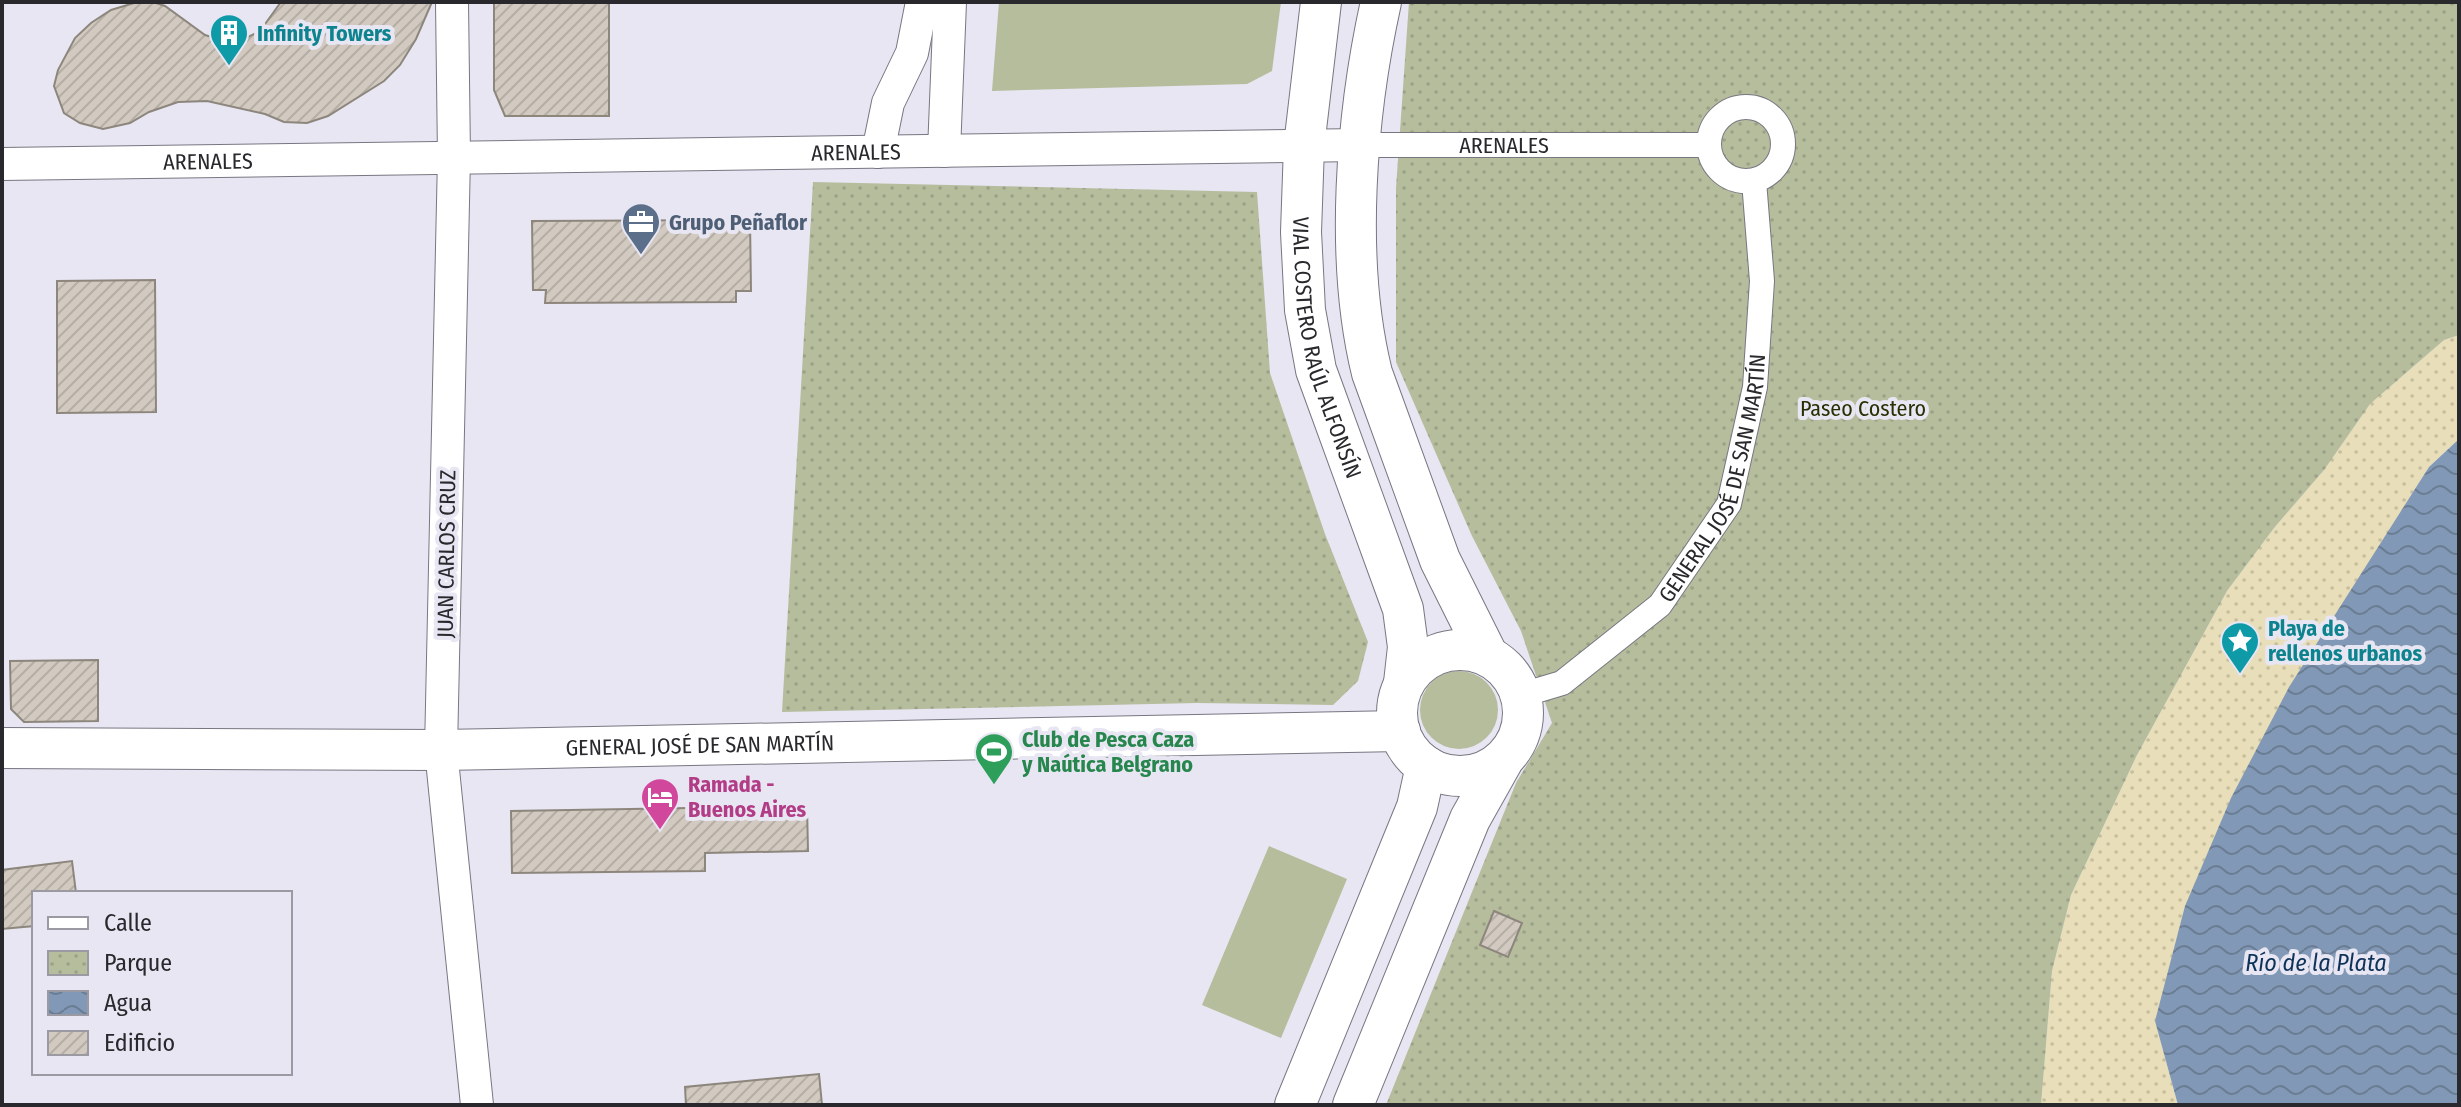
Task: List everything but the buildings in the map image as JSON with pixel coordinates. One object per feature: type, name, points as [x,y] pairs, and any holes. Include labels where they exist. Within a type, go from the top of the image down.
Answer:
[{"type":"street","name":"JUAN CARLOS CRUZ","points":[[452,2],[454,157],[441,750],[477,1105]]},
{"type":"street","points":[[878,152],[888,103],[912,53],[922,2]]},
{"type":"street","points":[[944,151],[950,2]]},
{"type":"street","name":"VIAL COSTERO RAÚL ALFONSÍN","points":[[1321,2],[1304,146],[1301,246],[1310,344],[1316,370],[1403,609],[1408,647],[1404,683]]},
{"type":"street","name":"VIAL COSTERO RAÚL ALFONSÍN","points":[[1381,2],[1360,145],[1357,281],[1365,344],[1372,373],[1440,560],[1488,656]]},
{"type":"street","points":[[1743,106],[1770,114],[1784,138],[1783,152],[1777,166],[1754,181],[1737,180],[1723,173],[1713,161],[1709,145],[1711,131],[1718,119],[1729,110],[1743,106]]},
{"type":"street","name":"ARENALES","points":[[2,164],[1360,145],[1709,145]]},
{"type":"street","name":"GENERAL JOSÉ DE SAN MARTÍN","points":[[1522,695],[1562,683],[1660,605],[1729,504],[1755,387],[1762,281],[1754,181]]},
{"type":"street","points":[[1353,1105],[1470,819],[1522,731],[1522,695],[1503,666],[1488,656],[1469,650],[1450,651],[1432,656],[1416,667],[1404,683],[1397,715],[1400,731],[1414,757],[1444,775],[1465,777],[1485,772],[1502,762]]},
{"type":"street","name":"GENERAL JOSÉ DE SAN MARTÍN","points":[[2,748],[441,750],[1400,731]]},
{"type":"street","points":[[1295,1105],[1417,807],[1426,766]]},
{"type":"green space","points":[[999,2],[1281,2],[1272,71],[1247,84],[992,91]]},
{"type":"green space","name":"Paseo Costero","points":[[1409,2],[2459,2],[2459,335],[2444,340],[2370,404],[2324,470],[2274,528],[2227,591],[2137,755],[2071,895],[2052,971],[2041,1105],[1386,1105],[1516,783],[1552,723],[1521,631],[1472,536],[1396,362],[1396,188]]},
{"type":"green space","points":[[813,182],[1257,192],[1270,373],[1325,534],[1368,642],[1358,681],[1333,705],[1197,703],[782,712]]},
{"type":"green space","points":[[1459,671],[1474,674],[1486,683],[1495,695],[1498,710],[1495,725],[1486,737],[1474,746],[1459,749],[1444,746],[1432,737],[1423,725],[1420,710],[1423,695],[1432,683],[1444,674]]},
{"type":"green space","points":[[1269,846],[1347,879],[1281,1038],[1202,1005]]},
{"type":"sand","name":"Playa de rellenos urbanos","points":[[2459,335],[2459,439],[2429,467],[2363,572],[2155,1021],[2178,1105],[2041,1105],[2052,971],[2071,895],[2137,755],[2227,591],[2274,528],[2324,470],[2370,404],[2444,340]]},
{"type":"water","name":"Río de la Plata","points":[[2459,439],[2459,1105],[2178,1105],[2155,1021],[2185,906],[2231,798],[2289,687],[2429,467]]},
{"type":"place","name":"Infinity Towers","points":[[229,67]]},
{"type":"place","name":"Grupo Peñaflor","points":[[641,256]]},
{"type":"place","name":"Playa de rellenos urbanos","points":[[2240,675]]},
{"type":"place","name":"Club de Pesca Caza y Naútica Belgrano","points":[[994,786]]},
{"type":"place","name":"Ramada - Buenos Aires","points":[[660,831]]}]
